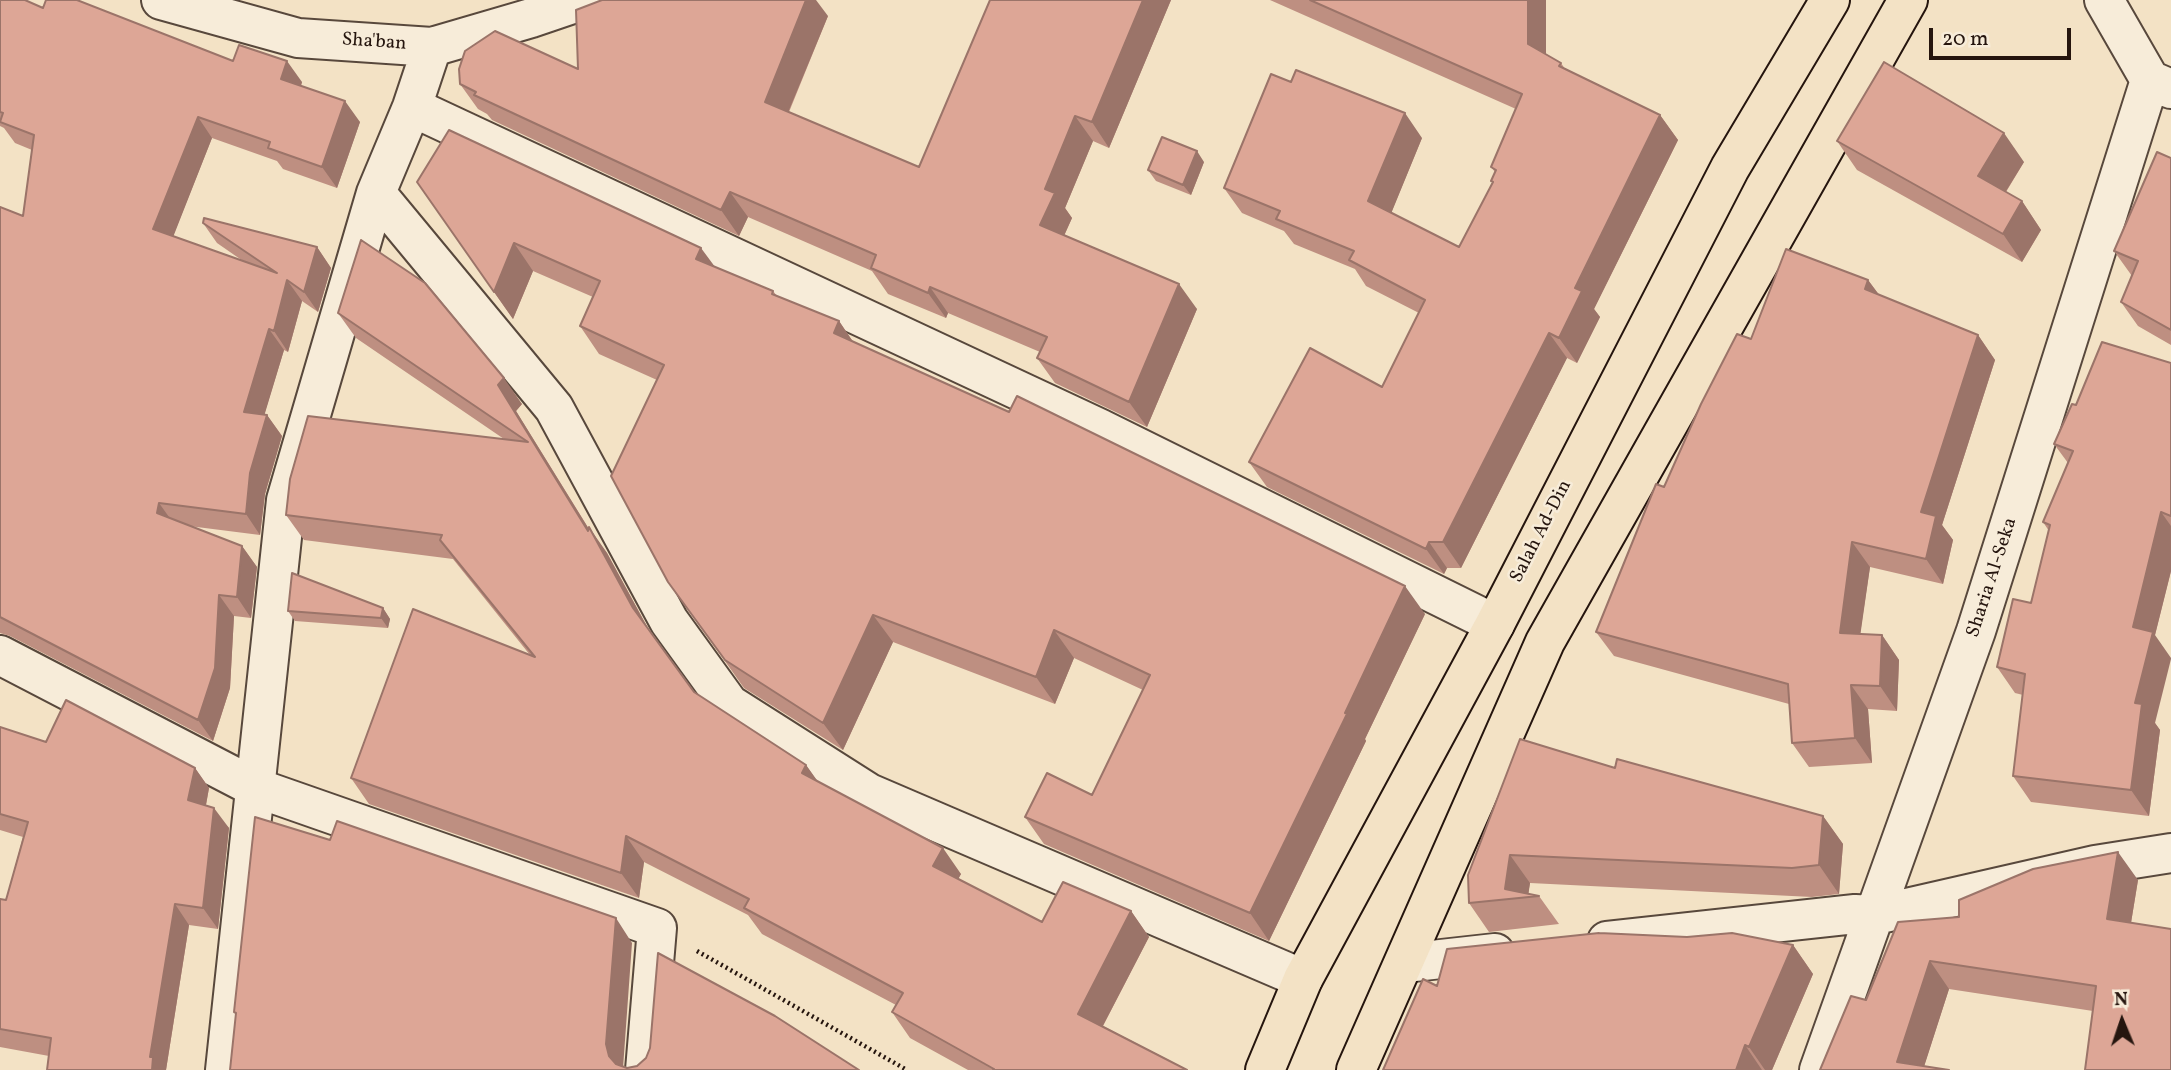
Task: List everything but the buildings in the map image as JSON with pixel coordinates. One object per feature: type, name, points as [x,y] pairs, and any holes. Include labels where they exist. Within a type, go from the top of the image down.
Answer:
[{"type":"highway","name":"Salah Ad-Din","points":[[1265,1070],[1303,979],[1495,624],[1730,168],[1830,0]]},
{"type":"highway","points":[[1356,1070],[1545,642],[1908,0]]},
{"type":"street","name":"Sha'ban","points":[[161,0],[298,38],[432,47],[531,19],[584,0]]},
{"type":"street","points":[[2104,0],[2160,85]]},
{"type":"street","points":[[225,1070],[286,500],[376,193],[412,107],[432,47]]},
{"type":"street","name":"Sharia Al-Seka","points":[[1819,1070],[1976,631],[2160,85]]},
{"type":"street","points":[[412,107],[1101,429],[1495,624]]},
{"type":"street","points":[[376,193],[554,408],[669,621],[729,704],[869,793],[1303,979]]},
{"type":"street","points":[[0,655],[254,787],[657,928],[645,1070]]},
{"type":"street","points":[[1569,945],[1855,914],[1876,915],[2095,865],[2171,853]]},
{"type":"street","points":[[1405,963],[1528,950]]},
{"type":"path","points":[[657,928],[907,1070]]}]
